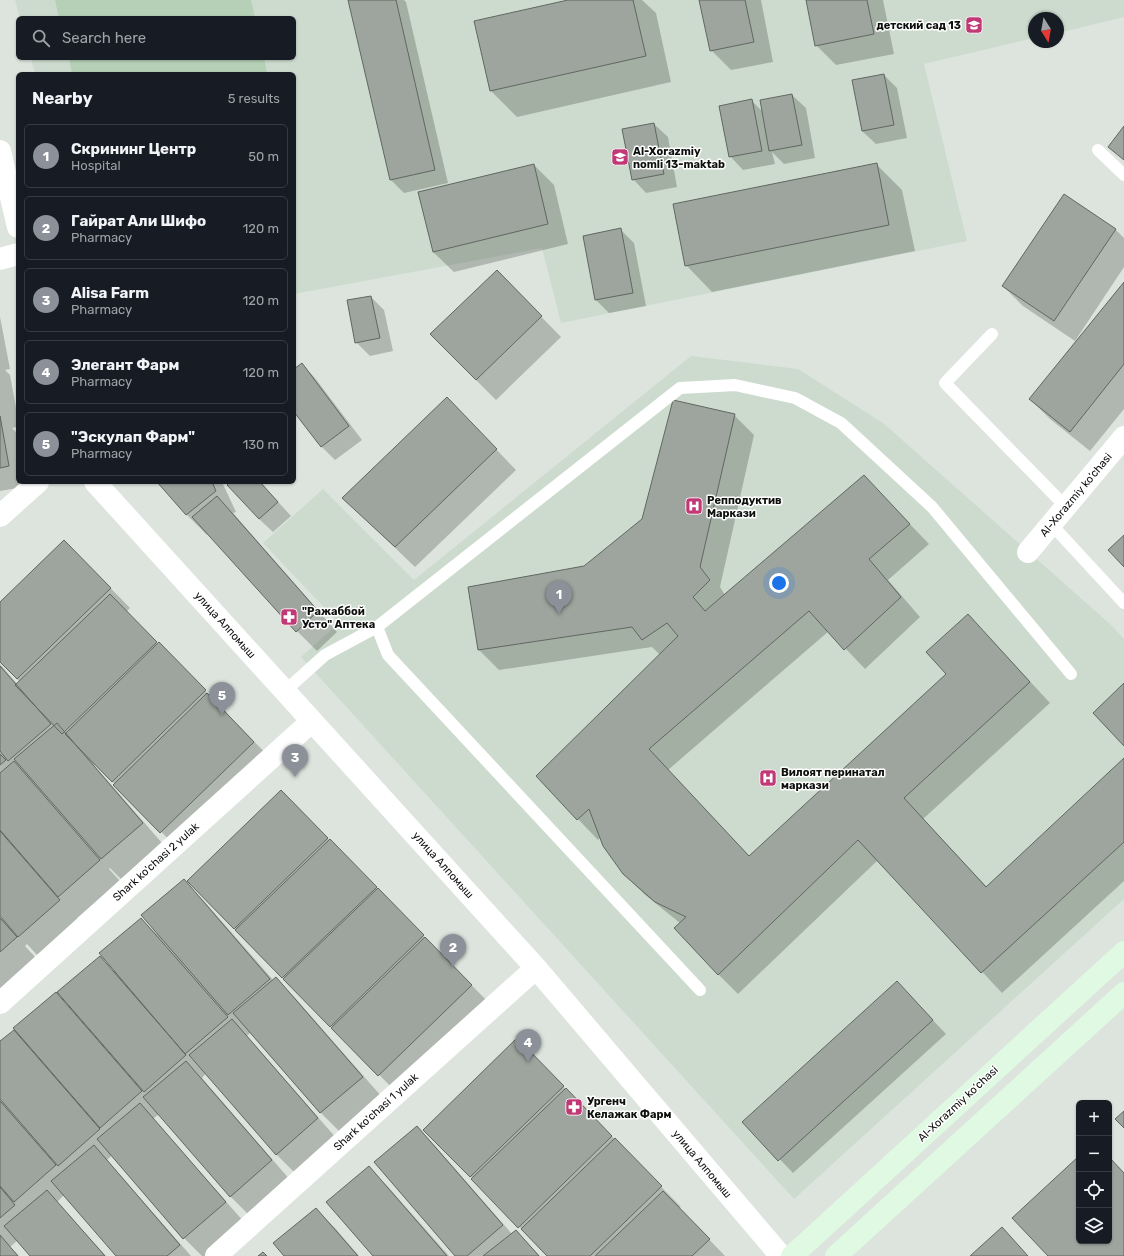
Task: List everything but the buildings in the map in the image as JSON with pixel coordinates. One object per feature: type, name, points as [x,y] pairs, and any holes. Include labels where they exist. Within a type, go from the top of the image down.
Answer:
[{"type":"main road","name":"Al-Xorazmiy ko’chasi","points":[[792,1256],[1124,952]]},
{"type":"main road","points":[[836,1256],[1124,993]]},
{"type":"street","points":[[0,151],[16,219]]},
{"type":"street","points":[[0,259],[16,255]]},
{"type":"street","name":"Al-Xorazmiy ko’chasi","points":[[1028,552],[1124,437]]},
{"type":"street","points":[[0,516],[36,484]]},
{"type":"street","name":"улица Алпомыш","points":[[97,484],[536,968],[780,1256]]},
{"type":"street","name":"Shark ko'chasi 2 yulak","points":[[0,1003],[312,721]]},
{"type":"street","name":"Shark ko'chasi 1 yulak","points":[[216,1256],[536,968]]},
{"type":"lane","points":[[1098,150],[1124,175]]},
{"type":"lane","points":[[992,334],[945,383],[1066,507]]},
{"type":"lane","points":[[285,691],[325,655],[377,627],[680,388],[734,384],[795,398],[840,423],[932,507],[1071,674]]},
{"type":"lane","points":[[1051,524],[1124,603]]},
{"type":"lane","points":[[377,627],[388,655],[700,990]]},
{"type":"shaded area","name":"Аl-Xоrаzmiy nоmli 13-mаktаb","points":[[15,0],[1124,0],[1124,17],[1064,32],[1064,12],[1028,12],[1028,39],[924,64],[967,241],[561,323],[542,248],[296,294],[296,72],[34,72],[32,60],[296,60],[296,16],[19,16]]},
{"type":"shaded area","name":"Вилоят перинатал маркази","points":[[691,356],[798,369],[883,423],[1110,624],[1124,639],[1124,899],[794,1199],[301,657],[339,623],[263,543],[323,489],[414,580]]},
{"type":"green space","points":[[55,0],[251,0],[255,16],[59,16]]},
{"type":"green space","points":[[69,60],[264,60],[267,72],[72,72]]},
{"type":"place","name":"детский сад 13","points":[[974,25]]},
{"type":"place","name":"Аl-Xоrаzmiy nоmli 13-mаktаb","points":[[620,157]]},
{"type":"place","name":"Репподуктив Маркази","points":[[694,506]]},
{"type":"place","name":"Скрининг Центр","points":[[559,614]]},
{"type":"place","name":"\"Ражаббой Усто\" Аптека","points":[[289,617]]},
{"type":"place","name":"\"Эскулап Фарм\"","points":[[222,715]]},
{"type":"place","name":"Alisa Farm","points":[[295,777]]},
{"type":"place","name":"Вилоят перинатал маркази","points":[[768,778]]},
{"type":"place","name":"Гайрат Али Шифо","points":[[453,967]]},
{"type":"place","name":"Элегант Фарм","points":[[528,1062]]},
{"type":"place","name":"Ургенч Келажак Фарм","points":[[574,1107]]}]
